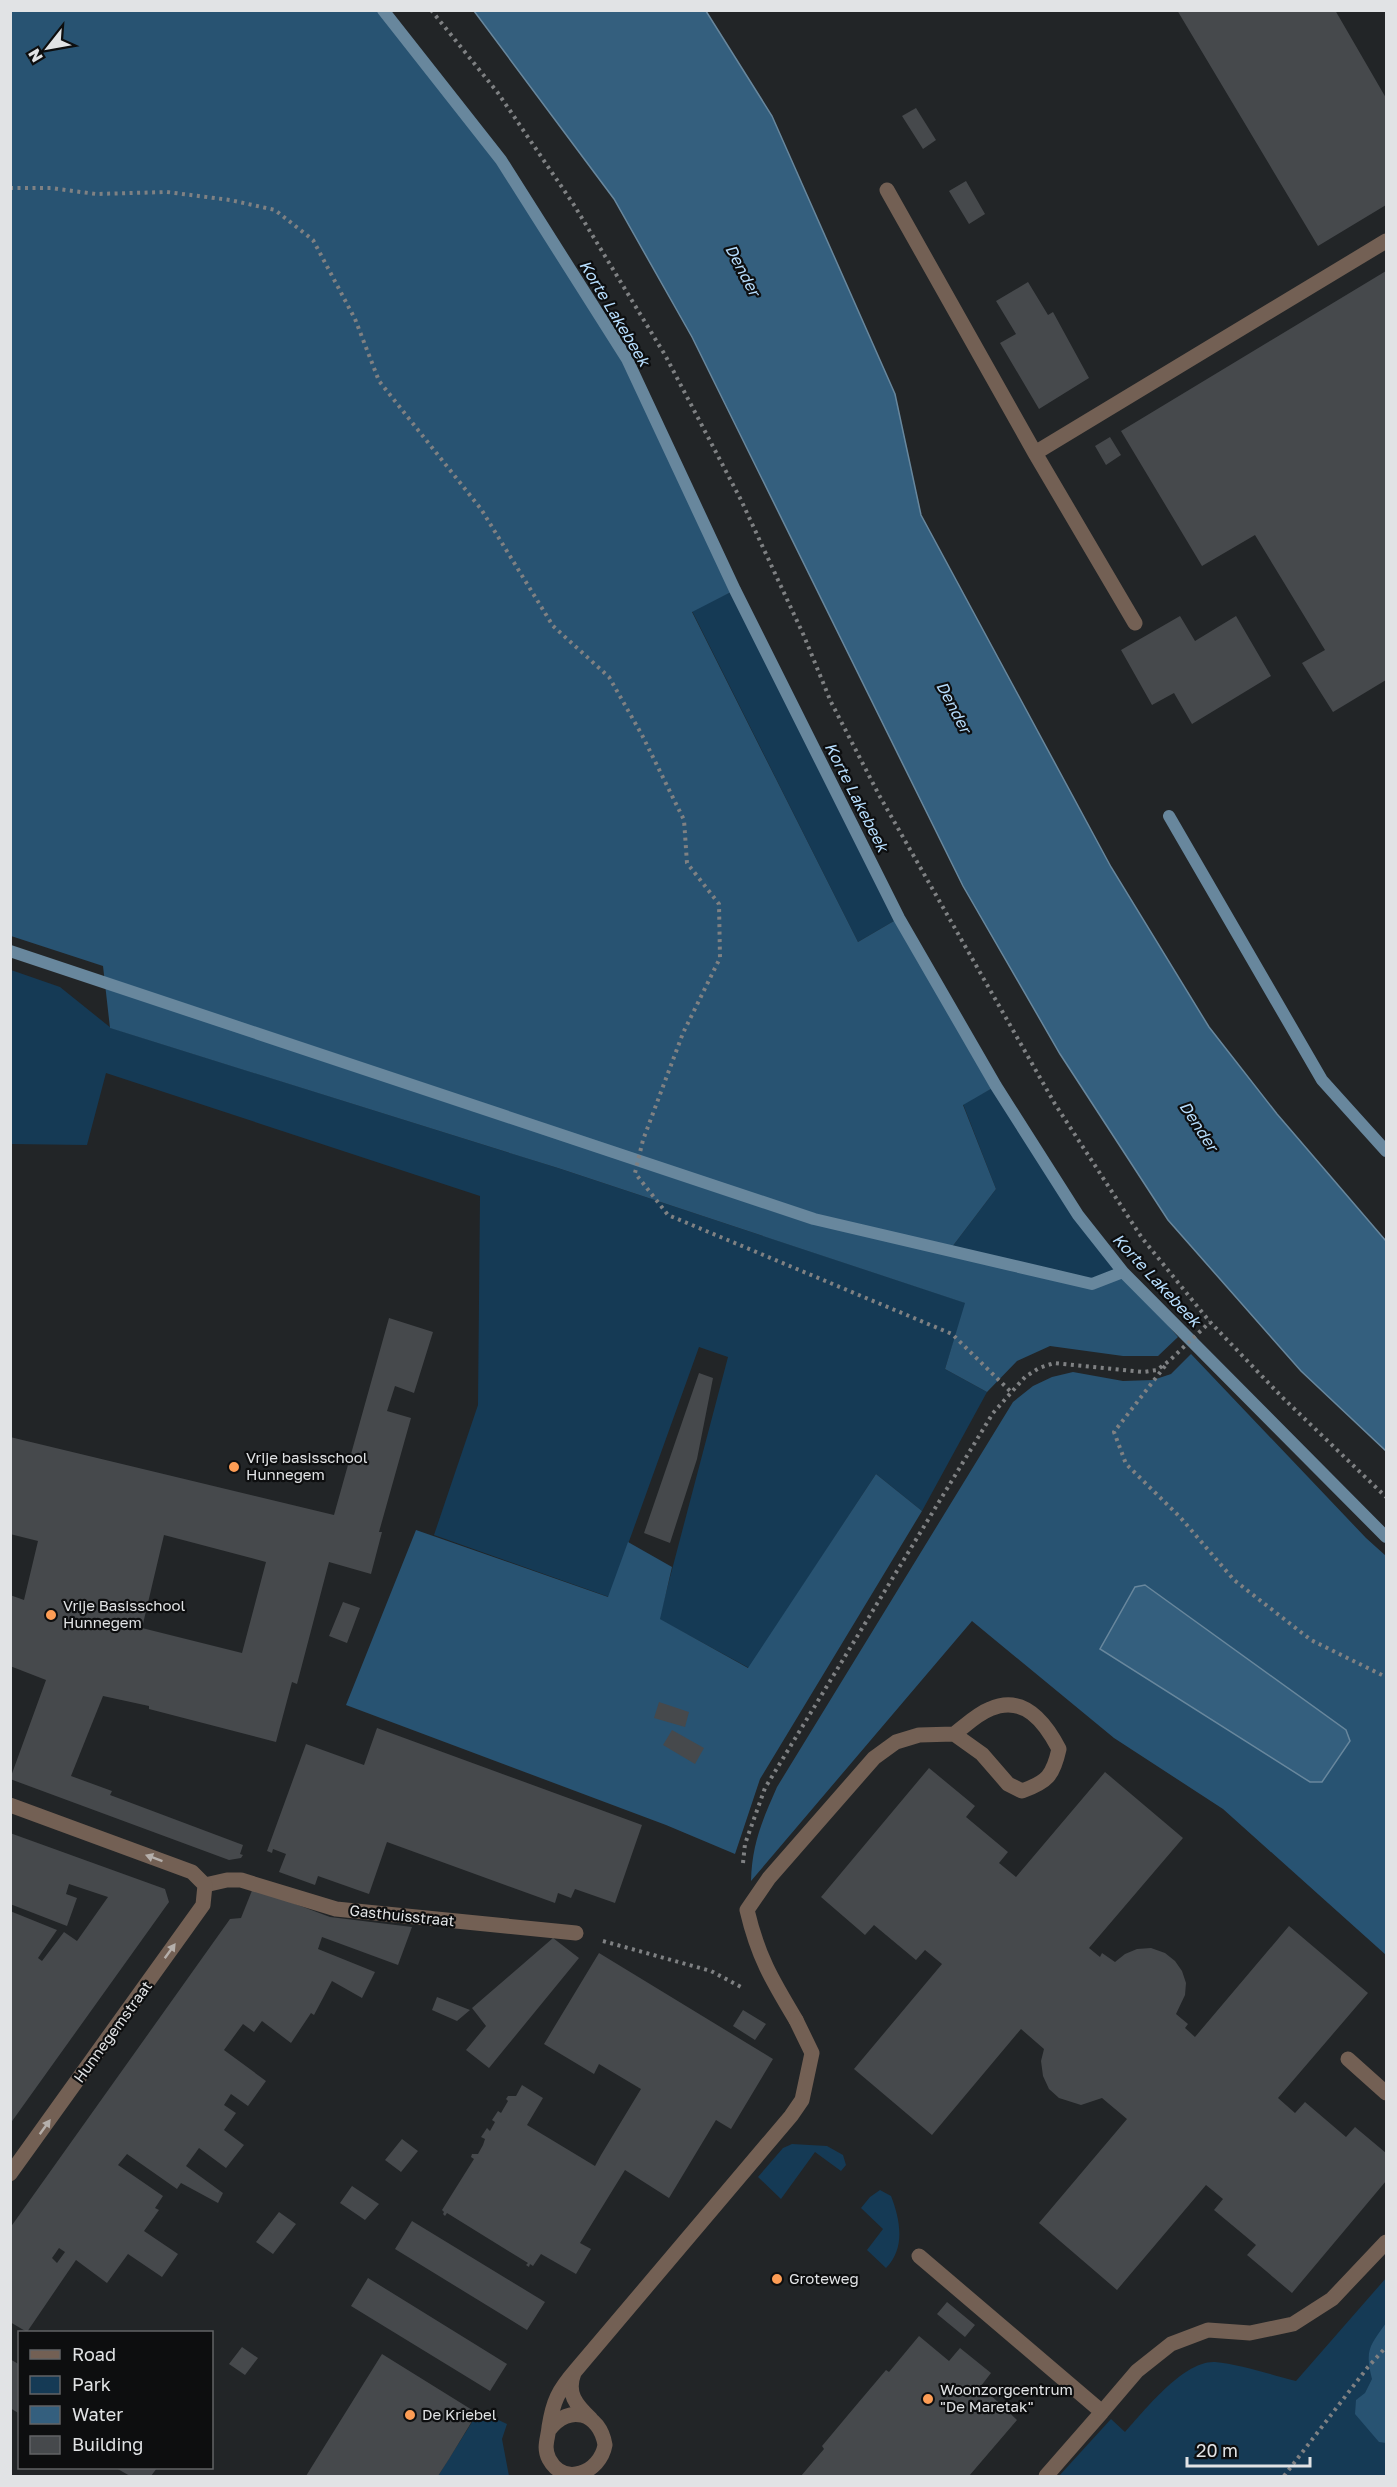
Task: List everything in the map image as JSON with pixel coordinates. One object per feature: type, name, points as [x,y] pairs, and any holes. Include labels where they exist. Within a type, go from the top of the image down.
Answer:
[{"type":"street","points":[[887,190],[1035,453],[1135,622]]},
{"type":"street","points":[[1035,453],[1386,241]]},
{"type":"street","points":[[576,2370],[570,2384],[572,2397],[578,2407],[599,2427],[605,2445],[599,2470],[573,2475],[554,2467],[545,2449],[550,2413],[555,2398],[576,2370],[791,2116],[802,2100],[812,2053],[796,2020],[766,1972],[753,1938],[747,1910],[769,1878],[874,1758],[896,1742],[919,1735],[954,1734],[988,1709],[1010,1704],[1030,1711],[1048,1728],[1059,1749],[1054,1770],[1040,1785],[1022,1791],[1008,1784],[982,1754],[954,1734]]},
{"type":"street","points":[[10,1804],[192,1872],[205,1885]]},
{"type":"street","name":"Gasthuisstraat","points":[[205,1885],[241,1880],[336,1910],[576,1933]]},
{"type":"street","name":"Hunnegemstraat","points":[[10,2174],[203,1905],[205,1885]]},
{"type":"street","points":[[1348,2059],[1386,2093]]},
{"type":"street","points":[[1046,2476],[1137,2371],[1171,2344],[1208,2330],[1250,2333],[1293,2324],[1332,2299],[1386,2242]]},
{"type":"street","points":[[919,2256],[1102,2412]]},
{"type":"street","points":[[549,2430],[563,2416],[573,2414],[592,2420]]},
{"type":"path","points":[[431,10],[498,93],[574,205],[665,355],[746,511],[804,636],[831,702],[879,795],[1055,1104],[1142,1238],[1210,1322],[1282,1397],[1386,1497]]},
{"type":"path","points":[[10,188],[51,188],[96,194],[167,192],[230,200],[275,210],[313,240],[355,318],[379,381],[481,509],[553,626],[609,677],[642,735],[684,819],[687,863],[719,904],[720,958],[683,1033],[643,1140],[635,1173],[668,1215],[952,1334],[1010,1391]]},
{"type":"path","points":[[747,1910],[742,1878],[745,1844],[765,1788],[993,1413],[1010,1391],[1039,1368],[1054,1363],[1143,1372],[1157,1370],[1210,1322]]},
{"type":"path","points":[[1169,1361],[1114,1432],[1126,1464],[1180,1517],[1234,1580],[1311,1640],[1386,1677]]},
{"type":"path","points":[[576,1933],[701,1968],[748,1991]]},
{"type":"path","points":[[1284,2476],[1386,2347]]},
{"type":"green space","points":[[735,590],[899,918],[858,942],[692,611]]},
{"type":"green space","points":[[11,970],[60,987],[111,1028],[558,1168],[966,1303],[945,1369],[987,1392],[922,1511],[876,1474],[749,1668],[659,1619],[728,1357],[699,1347],[609,1597],[434,1535],[478,1405],[480,1196],[106,1073],[87,1145],[11,1144]]},
{"type":"green space","points":[[996,1086],[1078,1215],[1123,1272],[1092,1284],[949,1251],[996,1189],[963,1104]]},
{"type":"green space","points":[[792,2144],[827,2146],[843,2155],[846,2165],[841,2171],[815,2152],[781,2199],[758,2177],[783,2148]]},
{"type":"green space","points":[[880,2190],[891,2196],[899,2224],[899,2242],[886,2268],[867,2250],[883,2229],[861,2208]]},
{"type":"green space","points":[[1386,2278],[1386,2476],[1059,2476],[1111,2419],[1125,2432],[1166,2388],[1191,2369],[1203,2364],[1215,2362],[1234,2365],[1296,2381]]},
{"type":"green space","points":[[479,2411],[507,2424],[502,2439],[509,2476],[438,2476]]},
{"type":"shaded area","points":[[11,10],[387,11],[418,47],[501,160],[627,359],[735,590],[692,612],[858,942],[899,918],[996,1086],[963,1105],[996,1189],[949,1251],[1092,1284],[1123,1272],[1178,1337],[1158,1356],[1123,1356],[1050,1346],[1017,1361],[987,1392],[945,1369],[965,1303],[558,1168],[110,1028],[103,966],[11,936]]},
{"type":"shaded area","points":[[1191,1354],[1366,1538],[1386,1556],[1386,1955],[1223,1809],[1114,1738],[972,1621],[751,1881],[753,1855],[759,1833],[777,1787],[1013,1402],[1033,1386],[1052,1377],[1073,1372],[1123,1381],[1153,1380],[1171,1374]],"holes":[[[1145,1585],[1346,1730],[1135,1587]]]},
{"type":"shaded area","points":[[876,1474],[922,1511],[760,1779],[735,1854],[666,1825],[346,1705],[416,1530],[608,1597],[628,1542],[672,1567],[660,1619],[748,1668]]},
{"type":"shaded area","points":[[1386,2323],[1386,2443],[1379,2442],[1355,2414],[1356,2400],[1365,2393],[1372,2379],[1370,2349]]},
{"type":"water","name":"Dender","points":[[474,11],[706,11],[772,116],[895,394],[921,515],[1111,867],[1209,1027],[1277,1114],[1386,1241],[1386,1451],[1301,1371],[1168,1220],[1060,1054],[963,886],[692,337],[614,199]]},
{"type":"water","points":[[1145,1585],[1346,1730],[1350,1741],[1322,1782],[1310,1782],[1100,1649],[1135,1587]]},
{"type":"building","points":[[1177,10],[1335,10],[1386,98],[1386,205],[1318,246]]},
{"type":"building","points":[[916,108],[936,140],[923,149],[902,116]]},
{"type":"building","points":[[966,181],[985,214],[969,224],[949,191]]},
{"type":"building","points":[[1386,271],[1386,680],[1333,712],[1302,663],[1325,650],[1255,535],[1202,566],[1121,431]]},
{"type":"building","points":[[1028,282],[1048,315],[1053,312],[1089,378],[1039,409],[1000,343],[1016,334],[996,301]]},
{"type":"building","points":[[1110,437],[1121,455],[1106,465],[1095,446]]},
{"type":"building","points":[[1180,616],[1195,641],[1236,616],[1271,676],[1192,724],[1174,693],[1152,705],[1121,650]]},
{"type":"building","points":[[389,1318],[433,1332],[414,1393],[395,1386],[387,1411],[411,1418],[379,1532],[382,1532],[371,1574],[329,1562],[297,1684],[292,1682],[276,1742],[149,1709],[149,1706],[103,1696],[71,1776],[112,1791],[110,1795],[243,1845],[241,1858],[229,1860],[10,1779],[46,1680],[10,1666],[10,1595],[24,1600],[38,1541],[10,1534],[10,1437],[334,1515]],"holes":[[[164,1535],[266,1562],[242,1653],[142,1628]]]},
{"type":"building","points":[[699,1373],[713,1378],[697,1459],[670,1543],[644,1533]]},
{"type":"building","points":[[343,1602],[360,1608],[347,1643],[329,1636]]},
{"type":"building","points":[[659,1702],[689,1712],[685,1727],[654,1718]]},
{"type":"building","points":[[377,1728],[642,1825],[615,1903],[575,1889],[571,1898],[558,1893],[555,1903],[387,1842],[369,1894],[318,1876],[315,1885],[279,1872],[286,1854],[273,1849],[272,1853],[267,1851],[306,1744],[364,1765]]},
{"type":"building","points":[[672,1730],[704,1748],[695,1764],[663,1745]]},
{"type":"building","points":[[929,1768],[975,1806],[966,1817],[1008,1852],[999,1863],[1016,1877],[1105,1772],[1183,1838],[1089,1948],[1100,1957],[1102,1953],[1115,1962],[1125,1954],[1137,1949],[1151,1948],[1165,1953],[1175,1961],[1186,1983],[1185,1995],[1176,2014],[1188,2024],[1185,2028],[1195,2037],[1289,1926],[1368,1993],[1278,2098],[1295,2113],[1305,2102],[1346,2137],[1355,2127],[1386,2153],[1386,2181],[1292,2293],[1247,2255],[1256,2245],[1214,2210],[1223,2199],[1206,2185],[1117,2290],[1039,2223],[1127,2119],[1102,2098],[1081,2105],[1059,2098],[1049,2089],[1043,2076],[1041,2061],[1044,2049],[1021,2029],[932,2135],[854,2069],[942,1964],[925,1950],[916,1960],[874,1925],[865,1935],[821,1897]]},
{"type":"building","points":[[10,1833],[165,1889],[169,1902],[10,2124],[10,1911],[57,1930],[38,1958],[42,1961],[64,1932],[77,1941],[108,1897],[69,1884],[66,1894],[77,1898],[67,1926],[10,1904]]},
{"type":"building","points":[[253,1888],[330,1917],[412,1927],[398,1965],[322,1937],[318,1949],[375,1972],[362,1998],[332,1981],[314,2015],[311,2013],[291,2043],[262,2021],[254,2032],[243,2024],[224,2050],[266,2081],[248,2106],[231,2094],[224,2105],[236,2113],[224,2130],[244,2145],[226,2168],[199,2148],[186,2166],[223,2193],[218,2203],[181,2183],[177,2189],[127,2154],[118,2165],[163,2196],[155,2208],[159,2210],[144,2231],[178,2254],[162,2277],[128,2254],[107,2283],[76,2260],[28,2331],[25,2331],[10,2322],[10,2228],[230,1919],[241,1918]],"holes":[[[59,2248],[65,2252],[57,2263],[52,2258]]]},
{"type":"building","points":[[553,1938],[579,1958],[489,2068],[466,2050],[486,2026],[472,2008]]},
{"type":"building","points":[[599,1953],[773,2059],[731,2129],[716,2120],[669,2198],[625,2170],[580,2243],[591,2249],[576,2274],[541,2254],[533,2266],[530,2264],[529,2267],[526,2265],[528,2263],[447,2213],[445,2216],[442,2210],[474,2159],[471,2157],[472,2154],[478,2154],[483,2145],[485,2139],[481,2137],[487,2128],[490,2131],[495,2122],[492,2120],[498,2111],[501,2113],[508,2101],[506,2099],[508,2096],[516,2096],[522,2085],[543,2098],[527,2125],[595,2166],[641,2089],[599,2064],[594,2074],[544,2044]]},
{"type":"building","points":[[437,1997],[470,2010],[457,2021],[432,2010]]},
{"type":"building","points":[[743,2010],[766,2024],[755,2040],[733,2026]]},
{"type":"building","points":[[402,2139],[418,2151],[401,2172],[385,2160]]},
{"type":"building","points":[[352,2186],[379,2204],[365,2220],[340,2203]]},
{"type":"building","points":[[279,2212],[296,2224],[273,2254],[256,2242]]},
{"type":"building","points":[[412,2221],[545,2302],[527,2330],[395,2249]]},
{"type":"building","points":[[368,2278],[507,2364],[490,2391],[351,2306]]},
{"type":"building","points":[[947,2302],[975,2325],[965,2337],[937,2314]]},
{"type":"building","name":"Woonzorgcentrum \"De Maretak\"","points":[[919,2336],[949,2361],[960,2348],[991,2373],[981,2386],[1017,2420],[969,2476],[801,2476],[824,2449],[822,2446],[853,2409],[886,2370],[889,2372]]},
{"type":"building","points":[[242,2347],[258,2358],[245,2375],[229,2364]]},
{"type":"building","name":"De Kriebel","points":[[382,2354],[477,2413],[449,2459],[438,2476],[306,2476]]},
{"type":"building","points":[[10,2359],[18,2364],[18,2413],[10,2408]]},
{"type":"building","points":[[118,2469],[156,2469],[151,2476],[130,2476]]},
{"type":"waterway","name":"Korte Lakebeek","points":[[383,10],[501,160],[627,359],[735,590],[899,918],[996,1086],[1078,1215],[1123,1272],[1386,1537]]},
{"type":"waterway","points":[[1169,816],[1322,1080],[1386,1151]]},
{"type":"waterway","points":[[10,951],[814,1219],[1092,1284],[1123,1272]]},
{"type":"place","name":"Vrije basisschool Hunnegem","points":[[234,1467]]},
{"type":"place","name":"Vrije Basisschool Hunnegem","points":[[51,1615]]},
{"type":"place","name":"Groteweg","points":[[777,2279]]},
{"type":"place","name":"Woonzorgcentrum \"De Maretak\"","points":[[928,2399]]},
{"type":"place","name":"De Kriebel","points":[[410,2415]]}]
